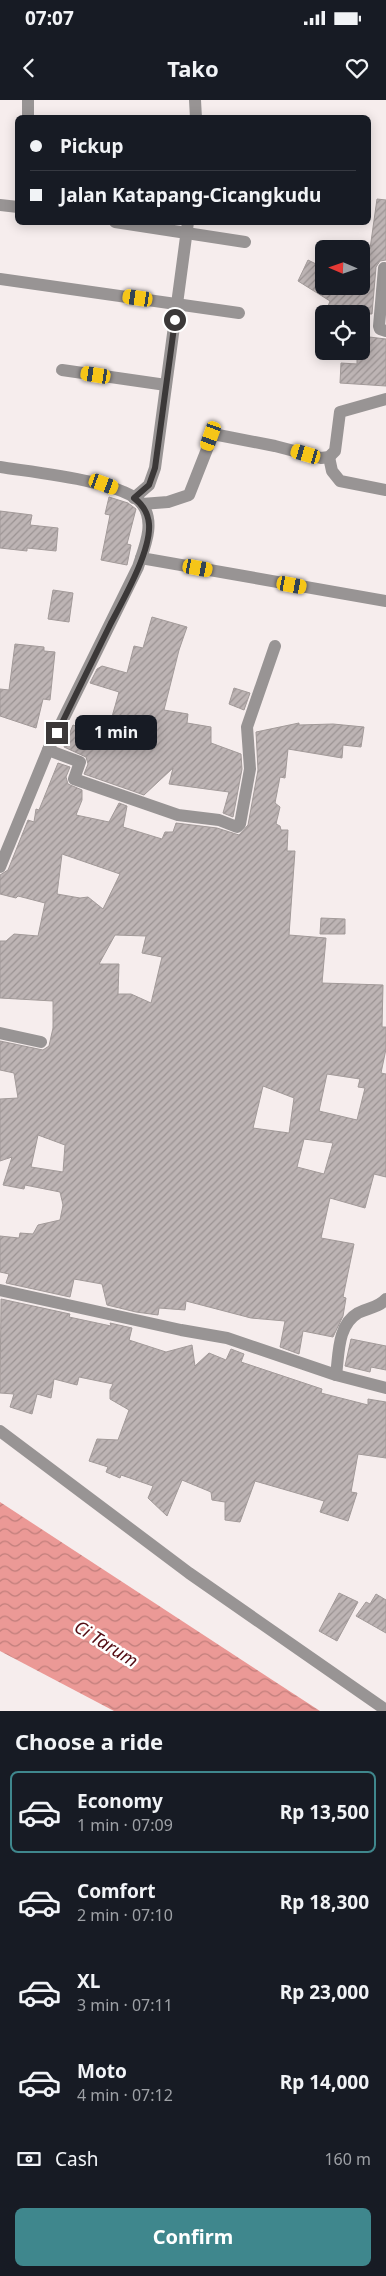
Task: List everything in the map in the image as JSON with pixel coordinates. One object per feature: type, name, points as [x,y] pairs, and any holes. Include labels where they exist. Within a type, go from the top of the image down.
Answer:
[{"type":"street","points":[[28,100],[28,115]]},
{"type":"street","points":[[195,100],[196,115]]},
{"type":"street","points":[[0,205],[15,207]]},
{"type":"street","points":[[152,225],[188,228],[244,242]]},
{"type":"street","points":[[138,501],[149,485],[155,468],[188,228]]},
{"type":"street","points":[[384,268],[379,326],[380,329],[386,331]]},
{"type":"street","points":[[0,279],[239,313]]},
{"type":"street","points":[[62,370],[166,386]]},
{"type":"street","points":[[0,467],[104,484],[138,501],[168,502],[189,495],[213,434],[275,446],[321,458],[328,457],[335,451],[340,412],[386,399]]},
{"type":"street","points":[[328,457],[332,471],[340,481],[386,490]]},
{"type":"street","points":[[0,867],[48,750],[141,558],[147,539],[149,523],[138,501]]},
{"type":"street","points":[[141,558],[386,602]]},
{"type":"street","points":[[48,750],[80,762],[74,779],[178,815],[219,820],[237,827],[240,824],[250,769],[247,727],[275,646]]},
{"type":"street","points":[[0,1032],[41,1042]]},
{"type":"street","points":[[0,1290],[181,1330],[227,1338],[336,1375],[386,1388]]},
{"type":"street","points":[[336,1375],[342,1330],[356,1314],[381,1305],[386,1299]]},
{"type":"street","points":[[0,1431],[189,1573],[386,1710]]},
{"type":"water","name":"Ci Tarum","points":[[0,1502],[320,1711],[114,1711],[0,1651]]},
{"type":"building","points":[[377,199],[386,200],[386,260],[380,261],[376,267],[372,314],[370,314],[370,305],[328,305],[330,301],[320,295],[370,295],[370,249]]},
{"type":"building","points":[[308,260],[315,264],[315,292],[298,281]]},
{"type":"building","points":[[370,337],[386,339],[386,386],[340,383],[341,363],[357,364],[357,360],[370,360]]},
{"type":"building","points":[[109,497],[128,503],[136,509],[127,544],[131,545],[127,565],[101,560],[110,515],[105,514]]},
{"type":"building","points":[[0,511],[32,515],[30,525],[58,528],[56,551],[27,548],[27,551],[0,548]]},
{"type":"building","points":[[53,590],[73,593],[69,622],[48,619]]},
{"type":"building","points":[[152,617],[187,627],[179,650],[164,710],[188,714],[187,723],[211,727],[211,743],[241,754],[242,769],[233,817],[223,813],[229,792],[169,784],[173,768],[144,795],[84,774],[88,764],[86,757],[64,747],[73,725],[106,738],[119,692],[90,683],[97,669],[102,666],[127,673],[134,646],[143,648]]},
{"type":"building","points":[[15,644],[44,647],[44,651],[55,652],[50,700],[43,699],[36,728],[0,716],[0,689],[9,690]]},
{"type":"building","points":[[234,688],[250,693],[244,710],[229,704]]},
{"type":"building","points":[[299,723],[299,725],[333,724],[364,727],[361,747],[343,745],[342,758],[288,749],[285,778],[280,777],[275,803],[280,807],[276,824],[280,826],[281,830],[288,830],[287,851],[295,851],[289,935],[326,938],[322,983],[383,985],[382,1027],[386,1027],[386,1049],[381,1073],[386,1074],[386,1177],[374,1174],[365,1208],[330,1198],[321,1238],[354,1244],[343,1297],[346,1298],[343,1316],[333,1337],[303,1331],[299,1354],[280,1347],[285,1321],[251,1318],[186,1301],[185,1310],[159,1308],[158,1315],[136,1312],[107,1305],[102,1284],[74,1279],[70,1297],[6,1283],[9,1274],[0,1272],[0,1236],[19,1238],[20,1233],[33,1234],[38,1225],[60,1220],[63,1205],[60,1192],[25,1185],[24,1189],[3,1185],[12,1157],[0,1161],[0,1099],[18,1098],[14,1073],[0,1070],[0,1041],[43,1050],[49,1046],[53,1028],[53,1001],[0,998],[0,941],[6,941],[14,934],[38,936],[45,903],[18,896],[16,898],[0,894],[0,875],[8,870],[28,820],[34,822],[36,809],[39,810],[58,763],[70,767],[66,777],[68,784],[82,790],[82,800],[76,815],[109,822],[119,803],[127,806],[123,827],[162,839],[165,832],[173,832],[176,823],[217,828],[239,835],[248,825],[258,770],[256,732]],"holes":[[[62,854],[120,874],[103,909],[88,897],[80,898],[57,894]],[[115,935],[146,936],[142,953],[162,957],[151,1003],[131,994],[118,994],[119,964],[99,964]],[[327,1074],[360,1079],[358,1087],[365,1088],[357,1120],[319,1111]],[[263,1086],[294,1098],[289,1133],[253,1128]],[[38,1135],[65,1145],[63,1172],[31,1167]],[[304,1139],[333,1143],[324,1174],[297,1167]]]},
{"type":"building","points":[[321,918],[345,919],[345,934],[320,934]]},
{"type":"building","points":[[1,1299],[70,1314],[69,1317],[111,1326],[110,1323],[132,1328],[129,1340],[166,1352],[192,1345],[195,1366],[209,1353],[226,1360],[231,1349],[244,1354],[241,1362],[322,1389],[321,1393],[368,1405],[368,1399],[386,1402],[386,1458],[358,1454],[351,1492],[357,1493],[348,1521],[320,1512],[324,1501],[255,1481],[240,1522],[225,1520],[225,1502],[212,1500],[211,1492],[182,1480],[167,1516],[148,1498],[153,1486],[121,1475],[120,1478],[106,1472],[108,1467],[89,1461],[97,1439],[118,1440],[129,1410],[110,1399],[110,1390],[113,1384],[79,1377],[77,1385],[54,1379],[51,1398],[37,1394],[32,1414],[10,1407],[14,1394],[0,1393]]},
{"type":"building","points":[[351,1339],[386,1346],[386,1370],[371,1367],[370,1372],[345,1366]]},
{"type":"building","points":[[339,1593],[358,1602],[337,1641],[319,1631]]},
{"type":"building","points":[[376,1594],[386,1600],[386,1633],[356,1616],[366,1602],[370,1604]]},
{"type":"route","points":[[57,733],[138,567],[147,539],[149,523],[142,504],[134,498],[149,485],[155,468],[175,320]]}]
